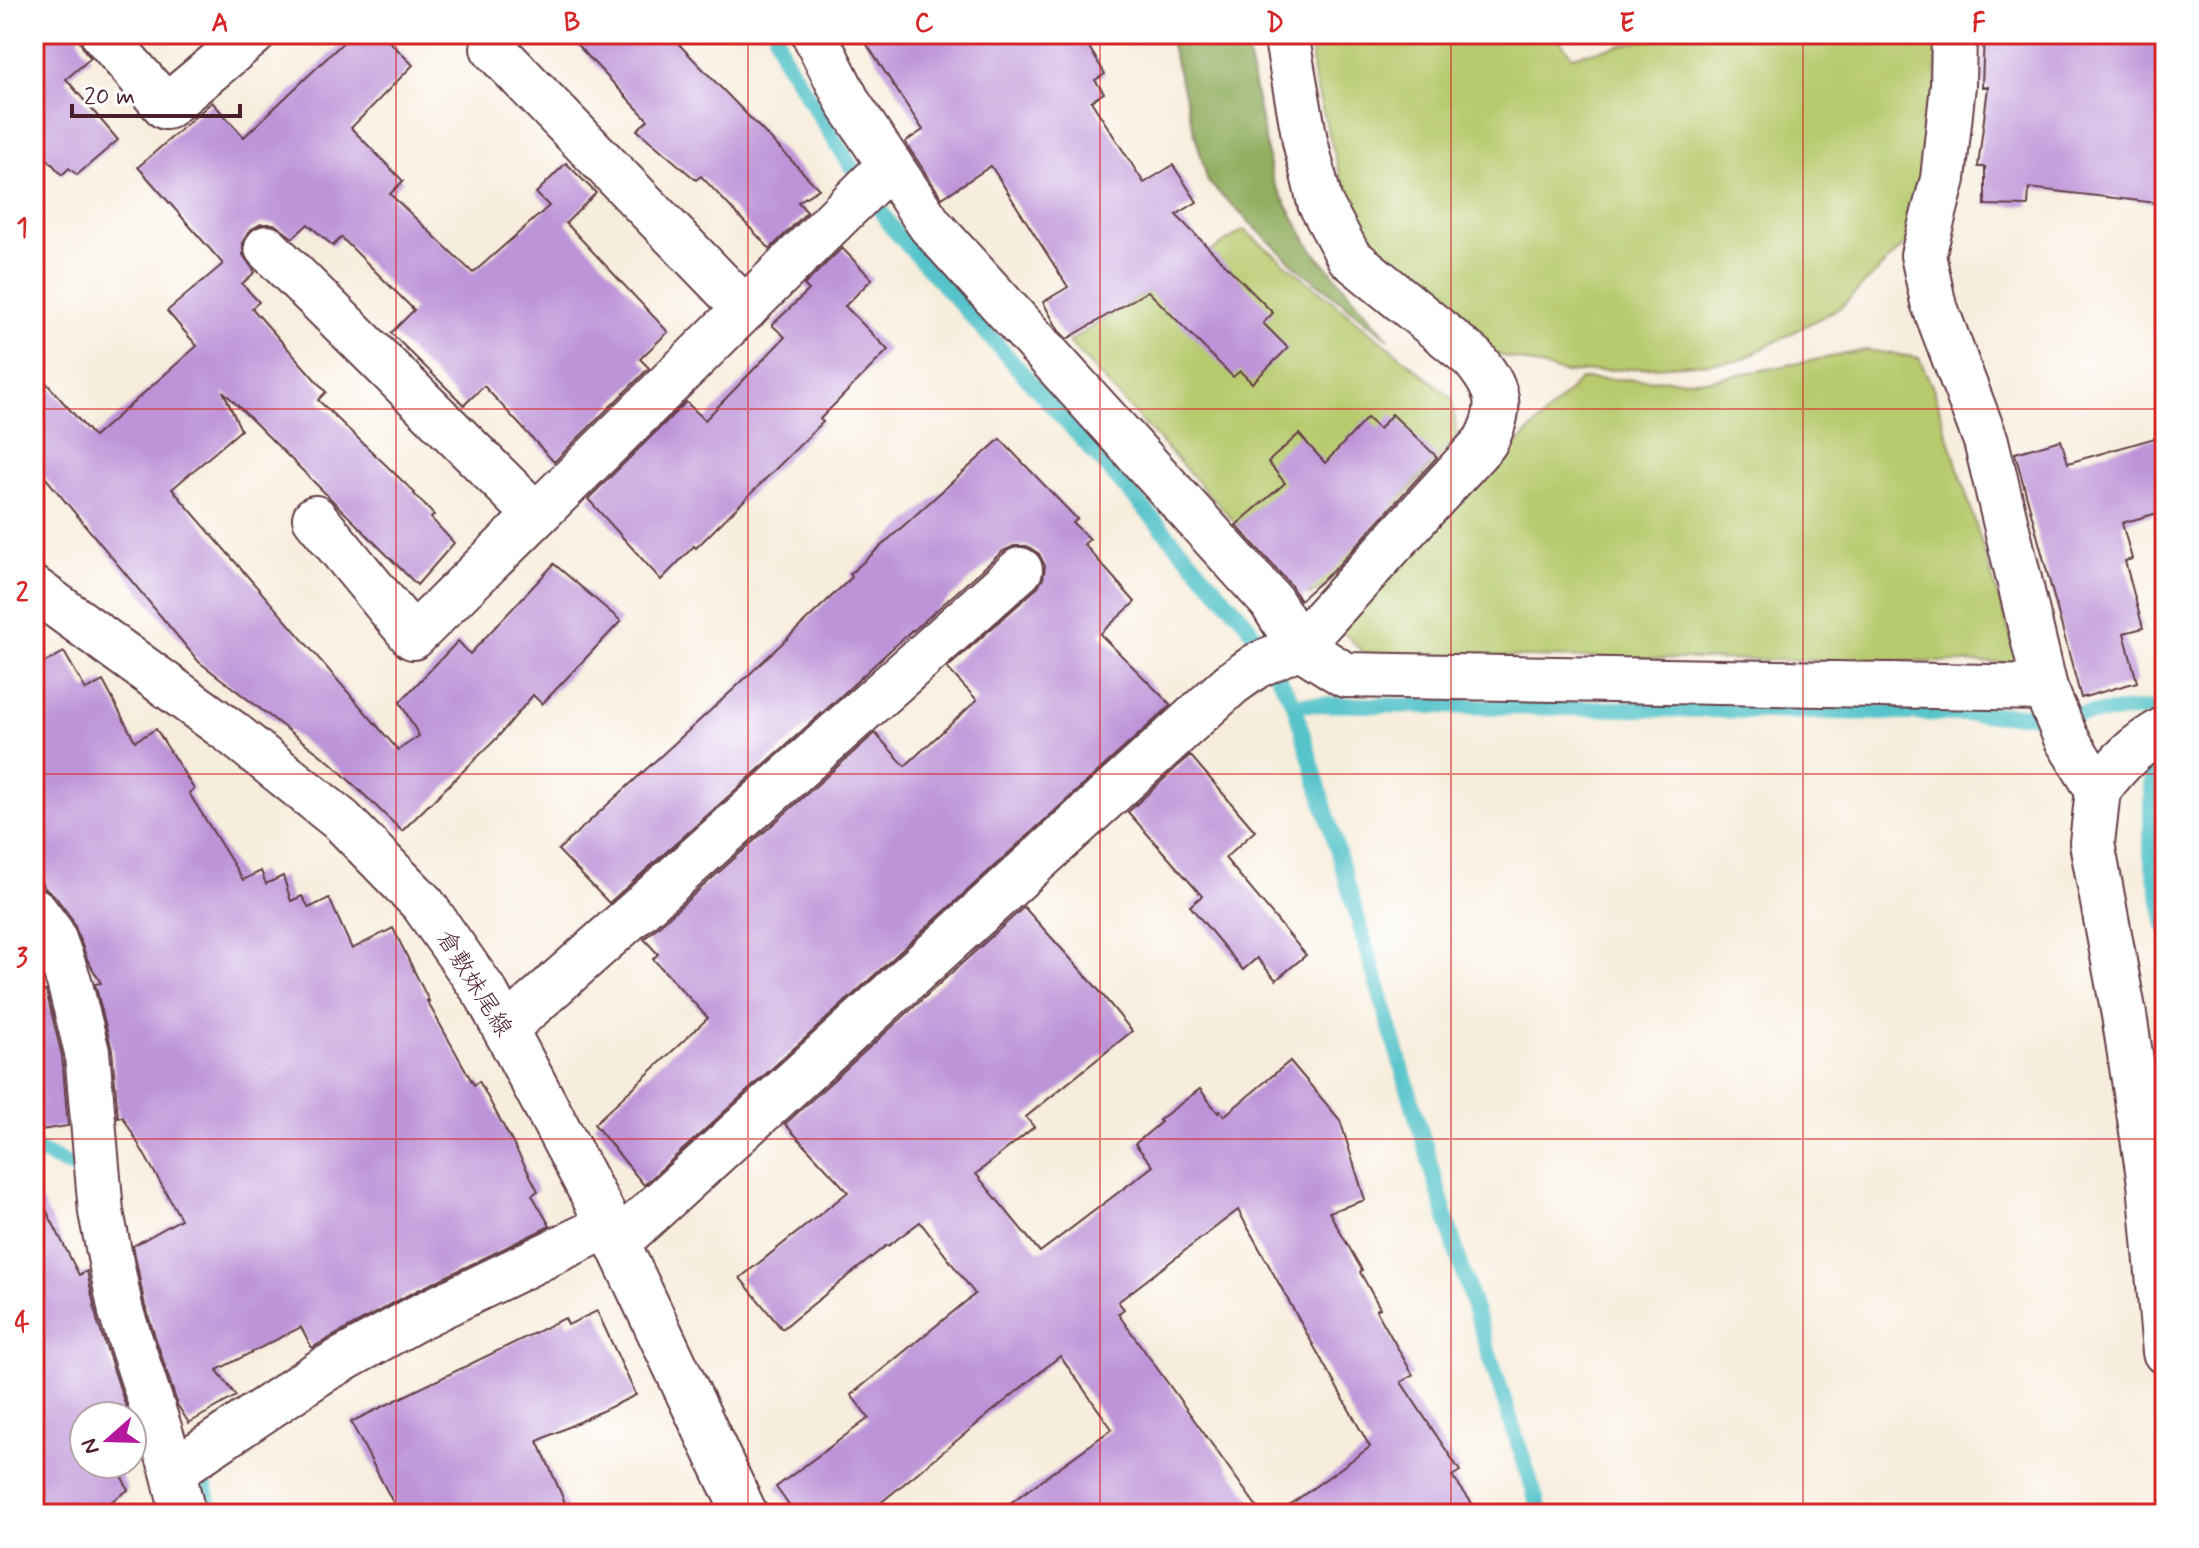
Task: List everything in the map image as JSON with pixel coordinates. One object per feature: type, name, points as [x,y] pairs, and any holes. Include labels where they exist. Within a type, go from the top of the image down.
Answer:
[{"type":"street","points":[[103,34],[166,107],[253,34]]},
{"type":"street","points":[[814,34],[849,104],[873,183],[930,225],[1271,601],[1280,656]]},
{"type":"street","points":[[173,1471],[322,1371],[419,1317],[613,1234],[1219,695],[1280,656],[1485,442],[1495,423],[1497,398],[1487,375],[1473,358],[1349,257],[1320,203],[1305,141],[1286,34]]},
{"type":"street","points":[[1954,34],[1953,85],[1943,179],[1923,255],[1933,302],[1986,441],[2053,710],[2098,790]]},
{"type":"street","points":[[493,48],[745,309]]},
{"type":"street","points":[[315,518],[413,637],[873,183]]},
{"type":"street","points":[[267,248],[536,515]]},
{"type":"street","points":[[505,1029],[1020,570]]},
{"type":"street","name":"倉敷妹尾線","points":[[34,589],[231,732],[342,821],[423,904],[487,995],[505,1029],[613,1234],[745,1514]]},
{"type":"street","points":[[1280,656],[1345,675],[2053,710]]},
{"type":"street","points":[[2157,733],[2119,761],[2098,790],[2092,843],[2124,1015],[2150,1183],[2165,1352]]},
{"type":"street","points":[[34,910],[52,934],[69,981],[87,1052],[101,1212],[121,1312],[173,1471],[183,1514]]},
{"type":"green space","points":[[1168,34],[1244,34],[1273,181],[1311,248],[1389,339],[1293,264],[1208,182]]},
{"type":"green space","points":[[1311,34],[1555,34],[1572,56],[1673,34],[1938,34],[1935,120],[1909,240],[1841,307],[1739,361],[1565,373],[1478,349],[1385,269],[1341,178],[1313,75]]},
{"type":"green space","points":[[1244,230],[1452,398],[1457,437],[1324,587],[1310,595],[1296,589],[1069,342]]},
{"type":"green space","points":[[1867,350],[1919,358],[1933,388],[2019,663],[1366,655],[1338,627],[1581,379],[1710,380]]},
{"type":"building","points":[[34,34],[79,34],[84,50],[91,58],[66,79],[118,140],[77,175],[69,168],[62,175],[34,144]]},
{"type":"building","points":[[352,34],[382,34],[413,65],[351,128],[403,181],[390,194],[473,273],[549,206],[536,193],[566,163],[596,193],[566,223],[668,332],[640,359],[649,368],[554,462],[484,386],[464,405],[391,333],[414,310],[341,237],[333,246],[308,224],[293,238],[274,224],[261,224],[250,230],[243,241],[243,255],[255,272],[242,284],[259,302],[252,308],[326,392],[318,400],[415,493],[434,515],[431,518],[454,543],[417,585],[223,391],[241,430],[172,489],[398,750],[419,736],[400,702],[458,641],[470,654],[554,564],[621,621],[542,704],[533,695],[497,738],[402,831],[331,763],[199,662],[34,464],[34,369],[94,437],[197,346],[167,311],[223,264],[138,167],[212,102],[244,137]]},
{"type":"building","points":[[567,34],[669,34],[819,189],[798,202],[807,212],[770,249],[701,176],[696,180],[637,130],[648,120]]},
{"type":"building","points":[[860,34],[1081,34],[1105,74],[1095,80],[1104,93],[1091,101],[1144,183],[1173,165],[1197,202],[1176,215],[1273,313],[1263,323],[1288,348],[1252,383],[1240,371],[1233,377],[1148,291],[1067,339],[1043,302],[1068,287],[991,166],[942,198],[905,142],[923,130]]},
{"type":"building","points":[[1984,34],[2165,34],[2165,204],[2029,188],[2028,206],[1985,205],[1985,167],[1978,167],[1988,87],[1982,87]]},
{"type":"building","points":[[842,248],[872,279],[845,306],[888,350],[820,419],[823,422],[661,580],[588,499],[686,402],[705,420],[785,337],[772,325],[809,290],[804,285]]},
{"type":"building","points":[[1392,414],[1437,457],[1336,568],[1300,600],[1290,584],[1236,525],[1285,483],[1268,462],[1299,434],[1325,463],[1367,418],[1379,429]]},
{"type":"building","points":[[2165,435],[2165,511],[2122,523],[2132,559],[2125,561],[2143,628],[2124,633],[2137,682],[2081,698],[2015,453],[2061,440],[2068,463]]},
{"type":"building","points":[[1000,439],[1077,519],[1073,523],[1090,539],[1084,544],[1135,602],[1100,634],[1171,705],[644,1185],[594,1124],[708,1018],[653,959],[658,954],[644,939],[875,733],[905,766],[977,700],[947,668],[1037,588],[1043,579],[1045,566],[1039,554],[1027,546],[1014,546],[1003,551],[609,903],[558,850],[736,687],[852,577],[850,574]]},
{"type":"building","points":[[64,652],[86,690],[103,681],[135,741],[156,729],[194,789],[189,793],[243,880],[261,871],[266,884],[283,876],[291,901],[302,896],[309,908],[329,898],[352,949],[393,928],[427,1001],[474,1085],[479,1081],[524,1164],[538,1191],[532,1195],[550,1226],[408,1295],[312,1348],[301,1327],[217,1370],[236,1396],[189,1423],[178,1406],[145,1306],[133,1246],[181,1219],[123,1117],[118,1118],[112,1050],[95,984],[101,983],[88,961],[72,919],[44,887],[34,870],[34,668]]},
{"type":"building","points":[[1190,755],[1255,831],[1225,858],[1306,955],[1276,980],[1257,958],[1243,970],[1190,906],[1202,896],[1128,812]]},
{"type":"building","points":[[1024,907],[1132,1031],[1026,1117],[1034,1127],[976,1174],[1040,1252],[1153,1166],[1135,1144],[1161,1122],[1159,1120],[1200,1089],[1218,1113],[1220,1111],[1224,1116],[1290,1061],[1340,1120],[1365,1200],[1329,1212],[1362,1270],[1360,1272],[1380,1308],[1376,1310],[1413,1375],[1401,1382],[1460,1471],[1452,1476],[1480,1514],[1277,1514],[1370,1447],[1238,1210],[1118,1302],[1124,1309],[1118,1314],[1262,1514],[995,1514],[1112,1429],[1060,1356],[867,1514],[795,1514],[776,1487],[869,1418],[851,1395],[975,1294],[920,1222],[782,1329],[740,1278],[848,1192],[785,1124]]},
{"type":"building","points":[[46,991],[62,1056],[68,1126],[34,1131],[34,993]]},
{"type":"building","points":[[34,1186],[79,1275],[87,1271],[97,1320],[124,1400],[68,1400],[68,1480],[123,1480],[128,1490],[93,1514],[34,1514]]},
{"type":"building","points":[[597,1311],[636,1395],[538,1441],[570,1514],[399,1514],[351,1422],[565,1318],[568,1325]]},
{"type":"waterway","points":[[776,34],[783,56],[892,228],[1246,622],[1294,704],[1461,1267],[1541,1514]]},
{"type":"waterway","points":[[1294,704],[2028,715],[2164,708]]},
{"type":"waterway","points":[[2158,741],[2151,784],[2151,855],[2165,926]]},
{"type":"waterway","points":[[34,1149],[77,1169]]},
{"type":"waterway","points":[[206,1488],[212,1514]]}]
